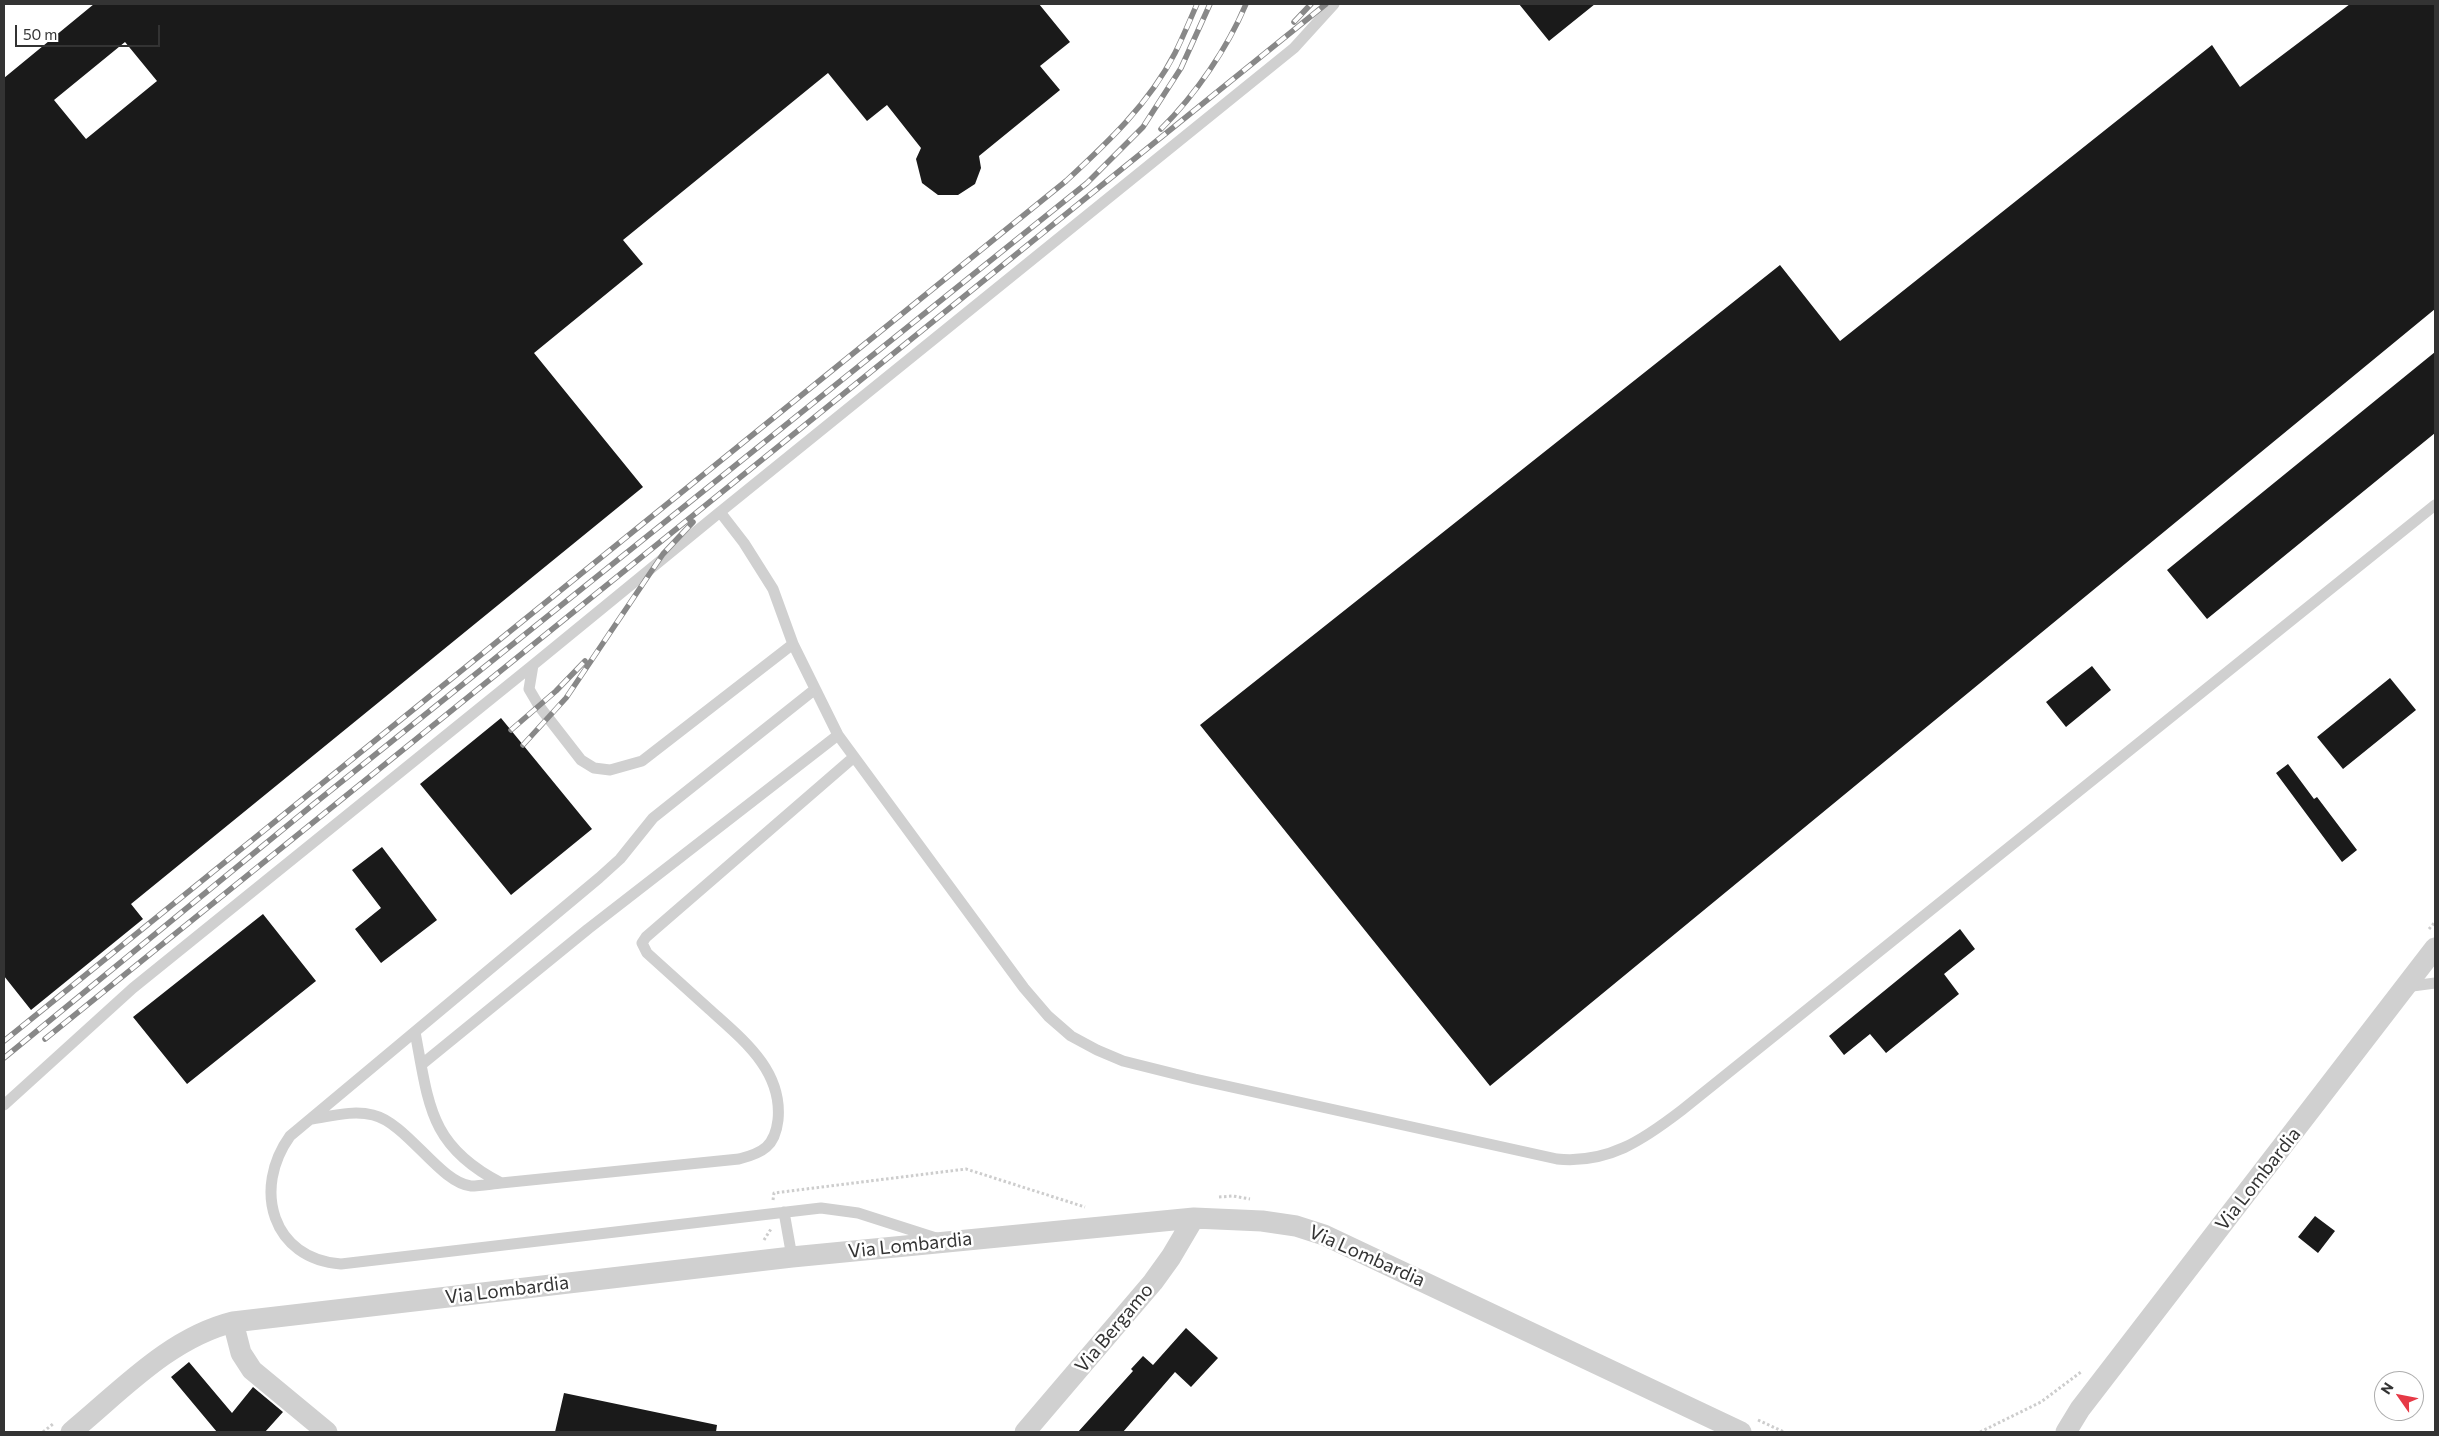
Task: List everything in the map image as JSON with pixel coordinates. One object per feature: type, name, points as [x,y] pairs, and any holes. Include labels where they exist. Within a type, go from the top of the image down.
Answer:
[{"type":"street","name":"Via Lombardia","points":[[2066,1432],[2080,1410],[2435,948]]},
{"type":"street","name":"Via Lombardia","points":[[65,1426],[178,1346],[200,1333],[233,1322],[792,1257],[1194,1218],[1262,1221],[1296,1226],[1324,1235],[1745,1424]]},
{"type":"street","name":"Via Bergamo","points":[[1025,1432],[1153,1282],[1171,1257],[1194,1218]]},
{"type":"street","points":[[233,1322],[241,1353],[252,1370],[327,1432]]},
{"type":"street","name":"Via Lombardia","points":[[2057,1432],[2080,1410]]},
{"type":"lane","points":[[4,1105],[133,988],[1294,48],[1334,4]]},
{"type":"lane","points":[[720,512],[744,543],[773,589],[793,644],[814,690],[838,735],[1024,988],[1064,1030],[1088,1046],[1124,1060],[1195,1079],[1557,1159],[1589,1160],[1632,1144],[1682,1110],[2435,505]]},
{"type":"lane","points":[[534,665],[529,689],[539,706],[581,760],[594,768],[610,770],[642,760],[793,644]]},
{"type":"lane","points":[[814,690],[653,818],[615,865],[290,1136],[282,1148],[272,1173],[272,1202],[275,1216],[289,1242],[306,1256],[327,1263],[341,1264],[821,1208],[846,1211],[945,1241]]},
{"type":"lane","points":[[421,1065],[588,929],[838,735]]},
{"type":"lane","points":[[310,1119],[346,1114],[373,1115],[396,1127],[440,1167],[464,1184],[470,1186],[739,1159],[760,1153],[772,1142],[778,1116],[776,1091],[762,1061],[745,1042],[647,953],[643,948],[643,940],[854,757]]},
{"type":"lane","points":[[2405,987],[2435,983]]},
{"type":"lane","points":[[415,1032],[431,1111],[447,1142],[470,1165],[501,1183]]},
{"type":"lane","points":[[784,1212],[792,1257]]},
{"type":"path","points":[[756,1244],[764,1240],[772,1231],[774,1193],[966,1169],[1088,1208]]},
{"type":"path","points":[[1215,1198],[1233,1196],[1258,1200]]},
{"type":"path","points":[[1745,1424],[1784,1432]]},
{"type":"path","points":[[43,1432],[65,1426]]},
{"type":"building","points":[[94,4],[1039,4],[1070,42],[1040,66],[1060,90],[979,156],[981,168],[975,184],[958,195],[938,195],[922,183],[916,159],[921,148],[887,105],[867,121],[828,73],[623,240],[643,264],[534,353],[643,487],[131,904],[143,919],[31,1010],[4,976],[4,78]],"holes":[[[125,42],[157,81],[86,139],[54,100]]]},
{"type":"building","points":[[1519,4],[1595,4],[1549,41]]},
{"type":"building","points":[[2350,4],[2435,4],[2435,309],[1490,1086],[1200,725],[1780,265],[1840,341],[2212,45],[2240,87]]},
{"type":"building","points":[[2435,352],[2435,433],[2207,619],[2167,570]]},
{"type":"building","points":[[2092,666],[2111,690],[2066,727],[2046,702]]},
{"type":"building","points":[[2390,678],[2416,710],[2343,769],[2317,737]]},
{"type":"building","points":[[501,718],[592,829],[511,895],[420,784]]},
{"type":"building","points":[[2288,764],[2314,799],[2317,797],[2357,850],[2342,862],[2276,773]]},
{"type":"building","points":[[382,847],[437,920],[381,963],[355,929],[381,908],[352,870]]},
{"type":"building","points":[[263,914],[316,981],[187,1084],[133,1017]]},
{"type":"building","points":[[1960,929],[1975,949],[1944,974],[1959,994],[1886,1053],[1870,1034],[1844,1055],[1829,1036]]},
{"type":"building","points":[[2315,1216],[2335,1231],[2318,1253],[2298,1237]]},
{"type":"building","points":[[1186,1328],[1218,1358],[1191,1387],[1175,1372],[1123,1432],[1078,1432],[1133,1371],[1131,1369],[1143,1356],[1153,1365]]},
{"type":"building","points":[[189,1362],[232,1413],[253,1387],[283,1412],[265,1432],[217,1432],[171,1377]]},
{"type":"building","points":[[564,1393],[717,1425],[716,1432],[555,1432]]},
{"type":"railway","points":[[4,1041],[1066,181],[1112,137],[1153,89],[1175,53],[1197,4]]},
{"type":"railway","points":[[4,1058],[315,803],[1087,183],[1143,127],[1181,68],[1210,4]]},
{"type":"railway","points":[[1161,129],[1210,70],[1230,38],[1246,4]]},
{"type":"railway","points":[[1294,22],[1311,4]]},
{"type":"railway","points":[[45,1039],[1326,4]]},
{"type":"railway","points":[[523,745],[566,698],[663,554],[693,522]]},
{"type":"railway","points":[[511,730],[556,691],[585,661]]}]
